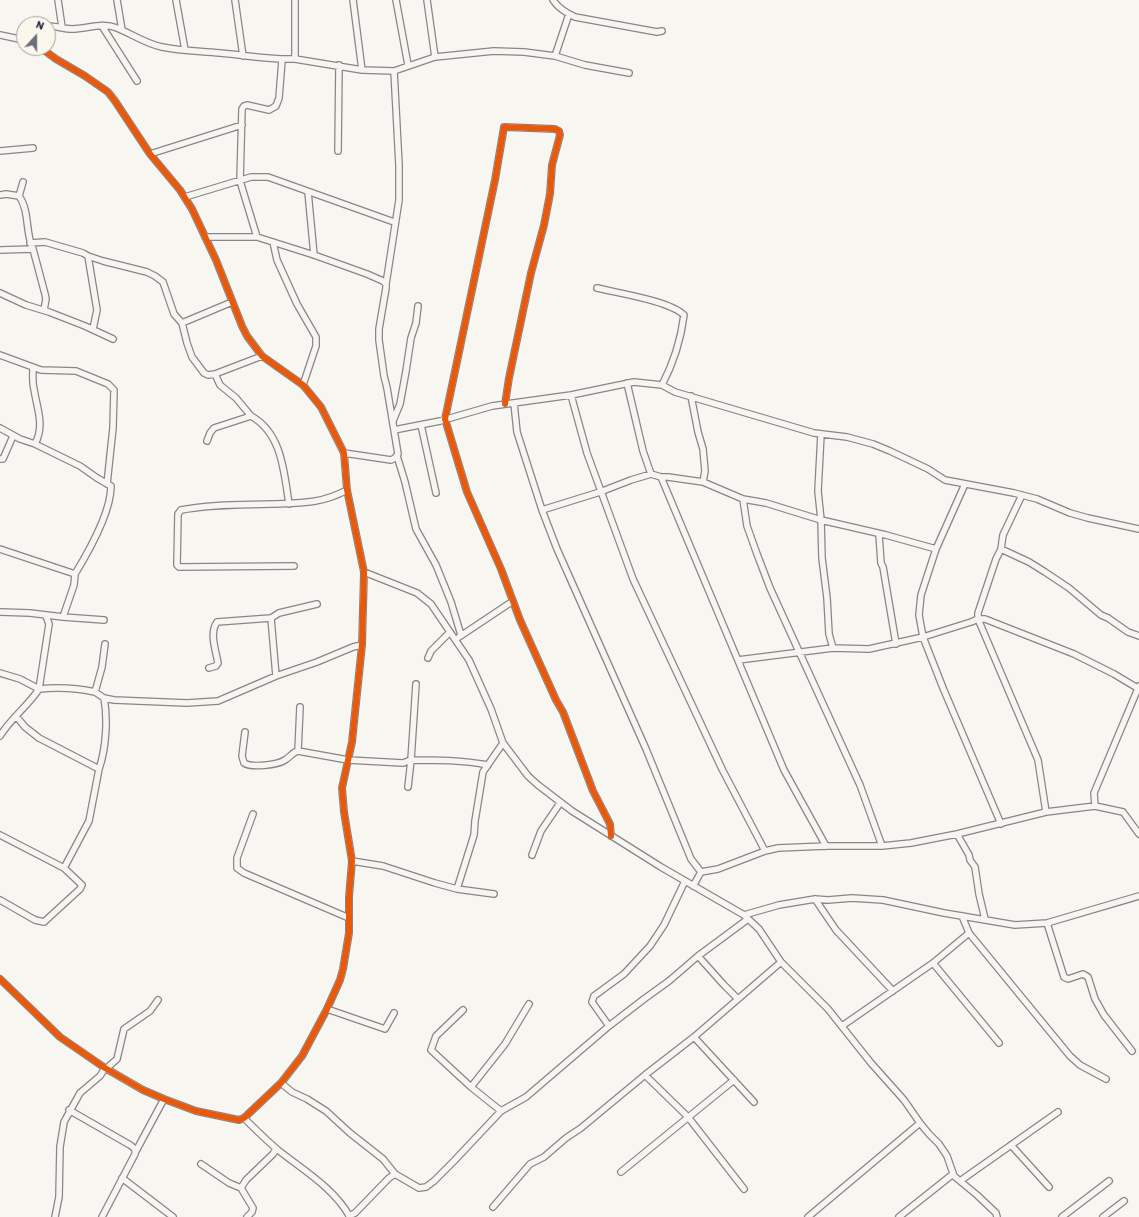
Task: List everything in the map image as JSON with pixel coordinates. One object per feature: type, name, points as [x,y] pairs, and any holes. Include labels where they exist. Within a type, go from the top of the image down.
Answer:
[{"type":"street","points":[[58,0],[62,27]]},
{"type":"street","points":[[117,0],[122,30]]},
{"type":"street","points":[[176,0],[185,50]]},
{"type":"street","points":[[235,0],[244,56]]},
{"type":"street","points":[[295,0],[295,59]]},
{"type":"street","points":[[353,0],[362,70]]},
{"type":"street","points":[[396,0],[408,65]]},
{"type":"street","points":[[427,0],[435,58]]},
{"type":"street","points":[[553,0],[558,6],[570,14],[591,21],[657,32],[662,31]]},
{"type":"street","points":[[555,56],[570,14]]},
{"type":"street","points":[[102,26],[137,81]]},
{"type":"street","points":[[56,27],[71,29],[109,26],[122,30],[160,47],[282,60],[295,59],[339,65],[362,70],[394,71],[408,65],[435,58],[494,51],[524,52],[555,56],[585,65],[629,73]]},
{"type":"street","points":[[0,35],[16,38]]},
{"type":"street","points":[[0,979],[60,1037],[106,1068],[143,1090],[196,1110],[239,1120],[244,1118],[281,1083],[302,1056],[327,1009],[340,980],[349,933],[352,861],[344,812],[342,788],[352,742],[362,645],[364,572],[347,490],[344,453],[321,407],[304,385],[262,356],[244,331],[224,278],[185,197],[150,154],[115,101],[108,92],[52,56]]},
{"type":"street","points":[[256,237],[240,181],[244,106],[247,105],[269,110],[276,106],[279,98],[282,60]]},
{"type":"street","points":[[338,150],[339,65]]},
{"type":"street","points":[[394,71],[399,165],[399,200],[394,222],[386,288],[379,329],[379,340],[398,452],[397,456],[416,529],[436,565],[451,602],[461,635]]},
{"type":"street","points":[[150,154],[242,125]]},
{"type":"street","points":[[505,404],[531,273],[544,225],[550,194],[552,165],[560,135],[555,129],[504,127],[495,180],[445,419],[467,492],[556,700],[563,712],[593,791],[610,824],[611,836]]},
{"type":"street","points":[[0,151],[33,148]]},
{"type":"street","points":[[185,197],[255,177],[268,177],[394,222]]},
{"type":"street","points":[[19,196],[23,182]]},
{"type":"street","points":[[308,192],[314,255]]},
{"type":"street","points":[[0,195],[6,194],[19,196],[22,200],[26,212],[30,243],[33,249],[46,299],[44,310]]},
{"type":"street","points":[[205,237],[256,237],[314,255],[367,274],[383,281],[386,284]]},
{"type":"street","points":[[30,243],[45,242],[156,276],[163,282],[174,314],[182,323],[192,357],[204,373],[208,375],[215,374],[262,356]]},
{"type":"street","points":[[273,242],[277,260],[297,304],[316,337],[316,346],[304,385]]},
{"type":"street","points":[[0,250],[33,249]]},
{"type":"street","points":[[88,256],[97,310],[93,330]]},
{"type":"street","points":[[596,288],[668,305],[679,310],[684,315],[675,356],[662,385]]},
{"type":"street","points":[[0,293],[26,305],[44,310],[113,339]]},
{"type":"street","points":[[182,323],[232,302]]},
{"type":"street","points":[[393,421],[400,404],[418,306]]},
{"type":"street","points":[[0,355],[48,371],[76,371],[108,384],[114,390],[113,428],[107,484]]},
{"type":"street","points":[[33,367],[34,389],[38,407],[40,430],[35,444]]},
{"type":"street","points":[[215,374],[220,385],[236,398],[251,416],[260,421],[272,436],[282,458],[289,504]]},
{"type":"street","points":[[394,430],[422,425],[492,406],[571,395],[627,383],[634,382],[662,385],[675,392],[821,434],[847,437],[873,444],[928,469],[945,480],[1022,495],[1037,499],[1070,513],[1139,529]]},
{"type":"street","points":[[627,383],[643,451],[651,474]]},
{"type":"street","points":[[571,395],[587,454],[632,580],[718,762],[765,851]]},
{"type":"street","points":[[691,396],[703,449],[703,482]]},
{"type":"street","points":[[514,403],[517,432],[542,510],[557,549],[646,749],[691,859],[701,872]]},
{"type":"street","points":[[207,441],[214,428],[251,416]]},
{"type":"street","points":[[422,425],[436,493]]},
{"type":"street","points":[[0,428],[13,436],[35,444],[80,466],[111,486],[111,497],[100,526],[75,574],[74,585],[63,617]]},
{"type":"street","points":[[821,434],[818,491],[829,634],[833,648]]},
{"type":"street","points":[[0,459],[3,459],[13,436]]},
{"type":"street","points":[[344,453],[391,460],[397,456]]},
{"type":"street","points":[[542,510],[651,474],[661,477],[668,476],[703,482],[743,499],[766,503],[821,520],[936,548]]},
{"type":"street","points":[[661,477],[784,770],[826,846]]},
{"type":"street","points":[[965,484],[936,548],[921,595],[919,615],[923,637],[942,688],[1001,824]]},
{"type":"street","points":[[294,566],[179,567],[177,565],[178,514],[181,510],[202,506],[317,502],[337,496],[347,490]]},
{"type":"street","points":[[1022,495],[1003,535],[1001,549],[996,559],[978,619],[1038,760],[1046,812]]},
{"type":"street","points":[[743,499],[747,526],[757,554],[799,652],[860,785],[882,846]]},
{"type":"street","points":[[878,534],[881,563],[883,567],[896,644]]},
{"type":"street","points":[[0,549],[75,574]]},
{"type":"street","points":[[1001,549],[1029,562],[1045,572],[1069,588],[1102,615],[1128,632],[1139,636]]},
{"type":"street","points":[[364,572],[417,593],[431,604],[469,660],[491,709],[503,743],[528,776],[560,803],[611,836],[746,917],[759,929],[781,962],[828,1009],[871,1063],[904,1100],[947,1156],[953,1174],[995,1216]]},
{"type":"street","points":[[455,640],[513,601]]},
{"type":"street","points":[[209,668],[216,666],[218,663],[213,631],[216,622],[271,618],[279,614],[317,604]]},
{"type":"street","points":[[0,612],[30,613],[46,616],[104,620]]},
{"type":"street","points":[[0,736],[6,726],[33,698],[39,689],[49,624],[46,616]]},
{"type":"street","points":[[271,618],[276,676]]},
{"type":"street","points":[[738,660],[833,648],[869,649],[923,637],[978,619],[985,619],[1074,654],[1139,688],[1094,793],[1095,806]]},
{"type":"street","points":[[428,658],[431,651],[450,632]]},
{"type":"street","points":[[95,692],[102,667],[105,644]]},
{"type":"street","points":[[0,673],[20,679],[39,689],[56,687],[82,689],[95,692],[104,698],[114,700],[187,703],[218,701],[276,676],[362,645]]},
{"type":"street","points":[[408,787],[416,684]]},
{"type":"street","points":[[64,868],[88,821],[101,763],[106,728],[106,709],[104,698]]},
{"type":"street","points":[[298,751],[300,707]]},
{"type":"street","points":[[16,716],[25,727],[39,738],[99,769]]},
{"type":"street","points":[[245,732],[242,756],[244,763],[248,766],[274,764],[285,760],[298,751],[348,760],[403,763],[411,760],[442,760],[488,765]]},
{"type":"street","points":[[457,888],[474,835],[483,772],[503,743]]},
{"type":"street","points":[[532,855],[541,831],[560,803]]},
{"type":"street","points":[[701,872],[718,869],[765,851],[778,848],[882,846],[911,843],[1001,824],[1046,812],[1095,806],[1123,812],[1139,834]]},
{"type":"street","points":[[253,814],[237,858],[237,868],[244,873],[349,918]]},
{"type":"street","points":[[957,834],[974,866],[985,919]]},
{"type":"street","points":[[0,835],[64,868],[82,885],[44,922],[35,920],[0,900]]},
{"type":"street","points":[[352,861],[383,866],[435,883],[494,894]]},
{"type":"street","points":[[693,886],[701,872]]},
{"type":"street","points":[[610,1026],[592,1002],[594,996],[624,974],[650,946],[664,925],[685,881]]},
{"type":"street","points":[[281,1083],[292,1092],[307,1099],[326,1111],[383,1160],[395,1174],[419,1188],[426,1187],[454,1161],[501,1112],[526,1097],[610,1026],[669,981],[746,917],[779,905],[814,899],[828,900],[852,898],[883,900],[1015,925],[1047,923],[1139,896]]},
{"type":"street","points":[[814,899],[836,930],[893,991]]},
{"type":"street","points":[[962,916],[969,933],[1070,1056],[1080,1065],[1106,1079]]},
{"type":"street","points":[[1047,923],[1064,977],[1068,979],[1083,974],[1088,977],[1095,999],[1104,1015],[1132,1051]]},
{"type":"street","points":[[842,1026],[933,963],[969,933]]},
{"type":"street","points":[[698,956],[738,999]]},
{"type":"street","points":[[493,1207],[530,1164],[544,1157],[694,1037],[781,962]]},
{"type":"street","points":[[933,963],[999,1043]]},
{"type":"street","points":[[55,1217],[59,1197],[61,1131],[69,1110],[80,1093],[117,1059],[124,1028],[150,1011],[158,1000]]},
{"type":"street","points":[[471,1088],[505,1044],[529,1004]]},
{"type":"street","points":[[327,1009],[385,1029],[394,1013]]},
{"type":"street","points":[[463,1010],[436,1036],[431,1050],[471,1088],[501,1112]]},
{"type":"street","points":[[694,1037],[754,1102]]},
{"type":"street","points":[[645,1075],[688,1117],[744,1189]]},
{"type":"street","points":[[621,1172],[734,1080]]},
{"type":"street","points":[[102,1217],[164,1099]]},
{"type":"street","points":[[69,1110],[135,1148],[136,1151]]},
{"type":"street","points":[[960,1181],[1058,1112]]},
{"type":"street","points":[[244,1118],[276,1149],[319,1182],[337,1198],[350,1217],[389,1178],[395,1174]]},
{"type":"street","points":[[808,1217],[920,1122]]},
{"type":"street","points":[[1011,1145],[1049,1187]]},
{"type":"street","points":[[241,1188],[246,1180],[273,1154],[276,1149]]},
{"type":"street","points":[[201,1164],[229,1183],[241,1188],[253,1208],[252,1212],[247,1217]]},
{"type":"street","points":[[899,1217],[953,1174]]},
{"type":"street","points":[[122,1178],[172,1217]]},
{"type":"street","points":[[1062,1217],[1109,1181]]},
{"type":"street","points":[[1103,1217],[1124,1201]]},
{"type":"cycle path","points":[[0,979],[60,1037],[105,1068],[143,1090],[164,1099],[196,1111],[239,1120],[244,1118],[281,1083],[302,1056],[327,1009],[340,980],[349,933],[349,897],[352,861],[344,812],[342,788],[352,742],[362,645],[364,572],[347,490],[344,453],[321,407],[303,385],[262,356],[247,336],[216,260],[192,209],[180,190],[150,154],[115,101],[108,92],[52,56]]},
{"type":"cycle path","points":[[505,404],[531,273],[544,225],[550,194],[552,165],[560,135],[559,131],[555,129],[504,127],[495,180],[445,419],[467,492],[501,569],[520,620],[556,700],[563,712],[593,791],[610,824],[611,836]]}]
